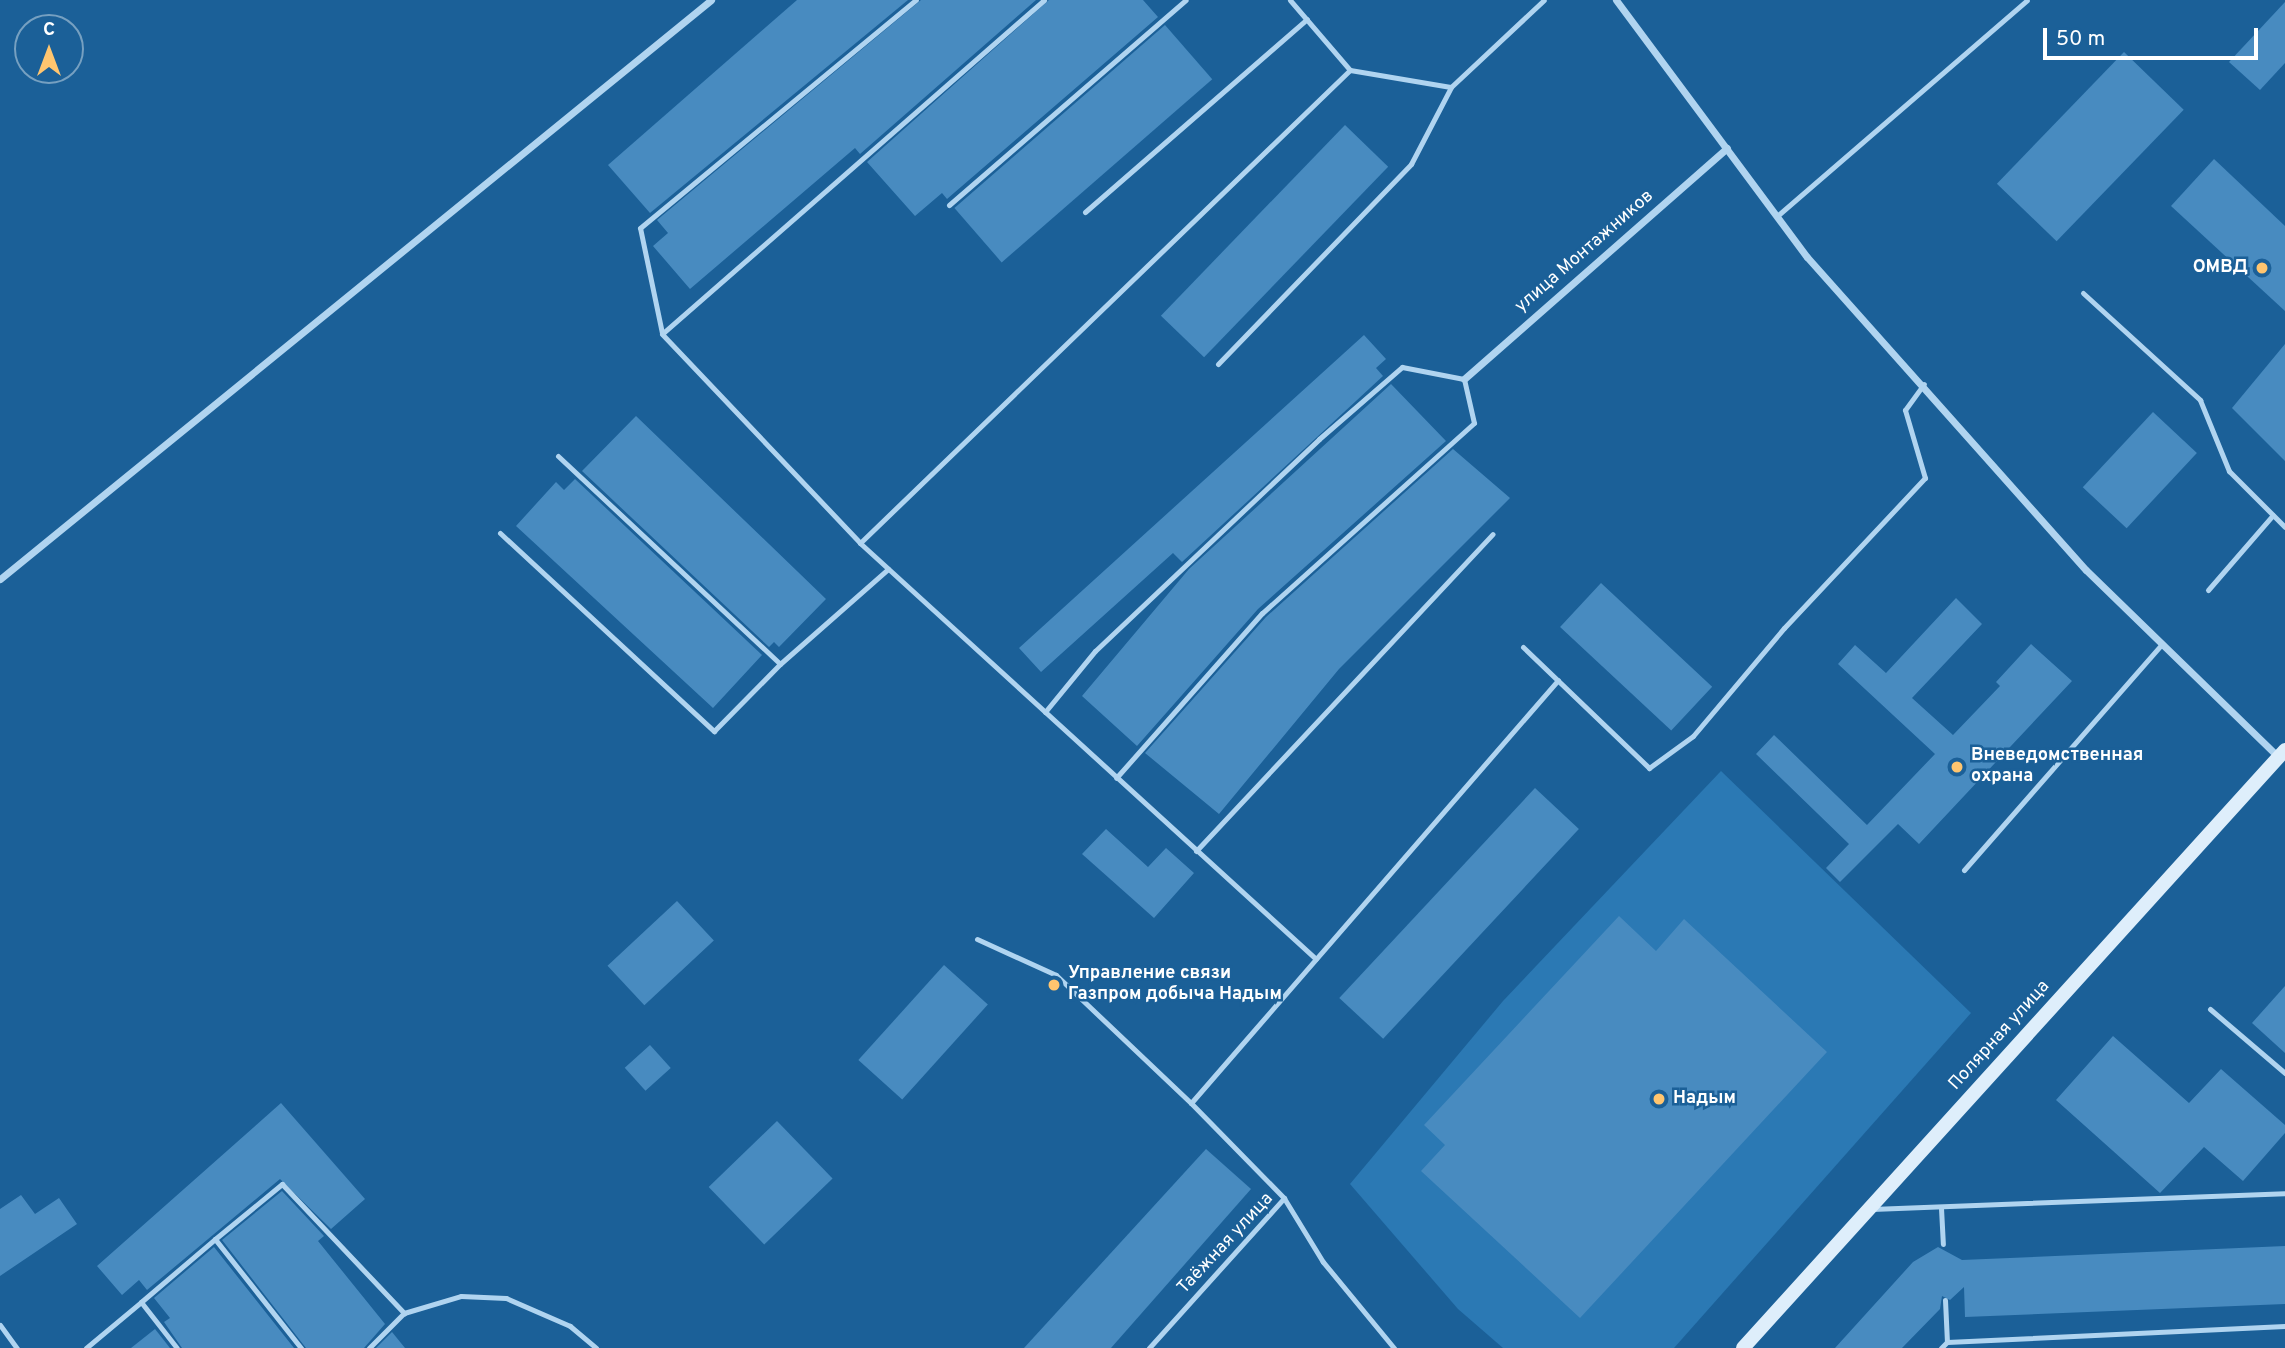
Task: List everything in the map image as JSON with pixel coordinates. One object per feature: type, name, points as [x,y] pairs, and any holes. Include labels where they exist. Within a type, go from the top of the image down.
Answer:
[{"type":"street","points":[[0,579],[711,0]]},
{"type":"street","points":[[1616,0],[1807,257],[1924,384],[2086,570],[2282,754]]},
{"type":"street","name":"улица Монтажников","points":[[1464,379],[1727,148]]},
{"type":"street","name":"Полярная улица","points":[[1743,1348],[2282,754]]},
{"type":"lane","points":[[916,0],[640,228],[662,334],[860,543],[1316,959]]},
{"type":"lane","points":[[662,334],[1044,0]]},
{"type":"lane","points":[[949,205],[1186,0]]},
{"type":"lane","points":[[1290,0],[1350,70],[1451,87]]},
{"type":"lane","points":[[1217,364],[1412,164],[1451,87],[1544,0]]},
{"type":"lane","points":[[1777,216],[2027,0]]},
{"type":"lane","points":[[1085,212],[1307,19]]},
{"type":"lane","points":[[860,543],[1350,70]]},
{"type":"lane","points":[[2083,293],[2200,400],[2229,471],[2285,527]]},
{"type":"lane","points":[[1045,712],[1095,650],[1319,439],[1402,367],[1464,379],[1475,423],[1262,613],[1116,778]]},
{"type":"lane","points":[[1523,647],[1649,768],[1693,736],[1784,628],[1925,478],[1905,410],[1924,384]]},
{"type":"lane","points":[[558,456],[780,664]]},
{"type":"lane","points":[[2208,590],[2273,515]]},
{"type":"lane","points":[[500,533],[714,731],[780,664],[888,569]]},
{"type":"lane","points":[[1196,851],[1493,534]]},
{"type":"lane","points":[[1964,870],[2162,644]]},
{"type":"lane","points":[[1191,1102],[1558,680]]},
{"type":"lane","points":[[978,939],[1056,975],[1191,1102],[1284,1198]]},
{"type":"lane","points":[[2210,1009],[2285,1073]]},
{"type":"lane","points":[[86,1348],[282,1184],[404,1313]]},
{"type":"lane","points":[[1869,1209],[2285,1193]]},
{"type":"lane","name":"Таёжная улица","points":[[1149,1348],[1284,1198],[1323,1262],[1394,1348]]},
{"type":"lane","points":[[1941,1208],[1943,1244]]},
{"type":"lane","points":[[215,1239],[301,1348]]},
{"type":"lane","points":[[369,1348],[404,1313],[461,1296],[506,1298],[570,1326],[596,1348]]},
{"type":"lane","points":[[1945,1300],[1947,1342]]},
{"type":"lane","points":[[141,1302],[177,1348]]},
{"type":"lane","points":[[0,1325],[17,1348]]},
{"type":"lane","points":[[1941,1348],[1947,1342],[2285,1326]]},
{"type":"shaded area","name":"Надым","points":[[1721,771],[1971,1013],[1674,1348],[1503,1348],[1458,1309],[1350,1184],[1503,1001]]},
{"type":"building","points":[[797,0],[908,0],[650,213],[608,165]]},
{"type":"building","points":[[921,0],[1036,0],[860,154],[855,148],[690,289],[653,246],[668,233],[657,220]]},
{"type":"building","points":[[1049,0],[1143,0],[1158,17],[947,199],[942,193],[915,216],[867,162]]},
{"type":"building","points":[[2285,2],[2285,63],[2260,90],[2229,62]]},
{"type":"building","points":[[1165,25],[1212,79],[1002,262],[954,208]]},
{"type":"building","points":[[2124,52],[2184,110],[2057,241],[1997,184]]},
{"type":"building","points":[[1345,125],[1388,167],[1204,357],[1161,316]]},
{"type":"building","name":"ОМВД","points":[[2214,159],[2285,226],[2285,311],[2171,206]]},
{"type":"building","points":[[1364,335],[1386,359],[1376,368],[1383,376],[1182,562],[1173,553],[1041,672],[1019,648]]},
{"type":"building","points":[[2285,344],[2285,461],[2232,408]]},
{"type":"building","points":[[1391,384],[1446,441],[1258,609],[1137,746],[1082,696],[1189,569]]},
{"type":"building","points":[[2153,412],[2197,453],[2127,528],[2083,487]]},
{"type":"building","points":[[636,416],[826,599],[779,647],[774,642],[769,647],[582,471]]},
{"type":"building","points":[[1453,449],[1510,498],[1339,669],[1219,814],[1145,753],[1266,617]]},
{"type":"building","points":[[575,479],[762,655],[713,708],[516,526],[556,482],[564,490]]},
{"type":"building","points":[[1601,583],[1712,687],[1671,731],[1560,627]]},
{"type":"building","points":[[1956,598],[1982,624],[1912,698],[1953,735],[2000,686],[1996,682],[2031,644],[2072,681],[1919,844],[1898,824],[1840,882],[1826,868],[1849,844],[1756,754],[1774,735],[1867,825],[1935,754],[1838,664],[1855,645],[1886,673]]},
{"type":"building","points":[[1535,788],[1579,829],[1383,1039],[1339,998]]},
{"type":"building","points":[[1106,829],[1148,867],[1166,848],[1194,873],[1154,918],[1082,854]]},
{"type":"building","points":[[677,901],[714,940],[644,1005],[608,966]]},
{"type":"building","points":[[1619,916],[1656,951],[1684,919],[1827,1052],[1580,1318],[1421,1171],[1445,1145],[1424,1125]]},
{"type":"building","points":[[944,965],[988,1004],[902,1100],[858,1060]]},
{"type":"building","points":[[2285,986],[2285,1053],[2252,1023]]},
{"type":"building","points":[[2113,1036],[2189,1103],[2221,1069],[2285,1125],[2285,1133],[2243,1181],[2204,1147],[2160,1193],[2056,1100]]},
{"type":"building","points":[[650,1045],[671,1068],[645,1091],[625,1068]]},
{"type":"building","points":[[281,1103],[365,1199],[331,1229],[280,1179],[147,1290],[139,1280],[122,1295],[97,1266]]},
{"type":"building","points":[[777,1121],[833,1179],[764,1245],[709,1187]]},
{"type":"building","points":[[1206,1149],[1251,1189],[1111,1348],[1024,1348]]},
{"type":"building","points":[[282,1191],[324,1236],[318,1241],[385,1324],[364,1348],[306,1348],[222,1240]]},
{"type":"building","points":[[21,1195],[35,1214],[59,1198],[77,1224],[0,1276],[0,1209]]},
{"type":"building","points":[[2285,1246],[2285,1304],[1965,1317],[1964,1287],[1950,1300],[1942,1296],[1940,1309],[1902,1348],[1835,1348],[1913,1262],[1938,1247],[1962,1260]]},
{"type":"building","points":[[214,1247],[294,1348],[182,1348],[164,1322],[170,1318],[154,1298]]},
{"type":"building","points":[[155,1329],[170,1348],[131,1348]]},
{"type":"building","points":[[392,1332],[405,1348],[376,1348]]},
{"type":"place","name":"ОМВД","points":[[2262,268]]},
{"type":"place","name":"Вневедомственная охрана","points":[[1957,767]]},
{"type":"place","name":"Управление связи Газпром добыча Надым","points":[[1054,985]]},
{"type":"place","name":"Надым","points":[[1659,1099]]}]
